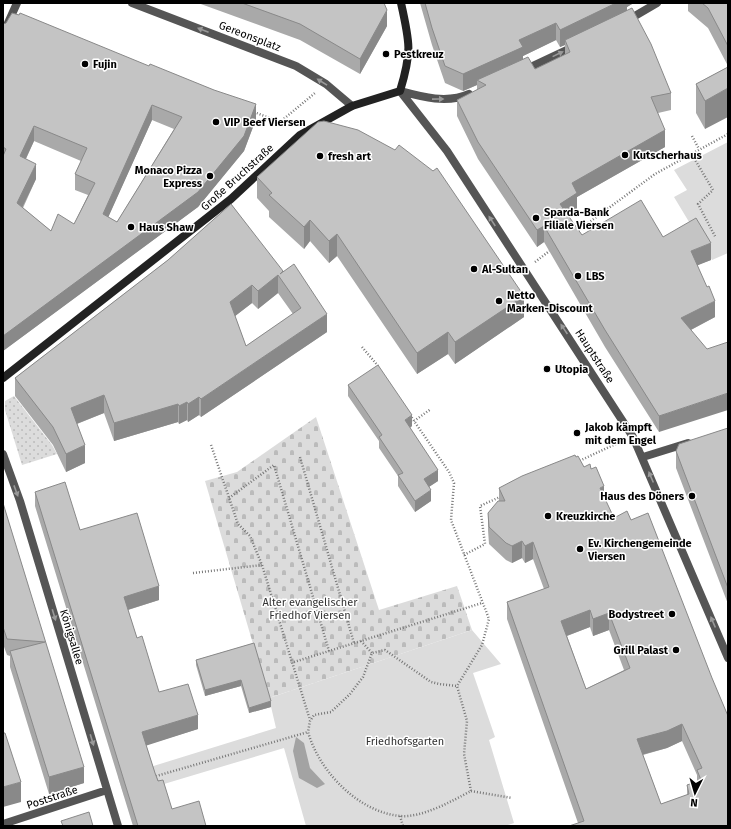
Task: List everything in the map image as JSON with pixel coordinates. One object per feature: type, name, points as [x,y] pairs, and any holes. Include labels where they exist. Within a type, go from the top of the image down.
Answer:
[{"type":"main road","points":[[400,91],[407,67],[409,39],[401,3]]},
{"type":"main road","name":"Große Bruchstraße","points":[[3,378],[231,199],[300,135],[352,106],[400,91]]},
{"type":"street","points":[[3,34],[17,3]]},
{"type":"street","name":"Gereonsplatz","points":[[132,3],[263,52],[296,66],[326,84],[352,106]]},
{"type":"street","points":[[623,23],[657,3]]},
{"type":"street","points":[[514,74],[582,42]]},
{"type":"street","points":[[400,91],[432,99],[461,98],[474,92]]},
{"type":"street","name":"Hauptstraße","points":[[400,91],[447,151],[524,270],[591,369],[633,437],[643,457],[728,658]]},
{"type":"street","points":[[643,457],[700,439]]},
{"type":"street","name":"Königsallee","points":[[3,454],[20,500],[118,826]]},
{"type":"street","name":"Poststraße","points":[[3,824],[107,790]]},
{"type":"path","points":[[251,111],[280,122],[326,84]]},
{"type":"path","points":[[574,233],[655,174],[728,134]]},
{"type":"path","points":[[692,136],[699,149]]},
{"type":"path","points":[[692,153],[713,190],[698,204],[716,238]]},
{"type":"path","points":[[524,270],[556,247]]},
{"type":"path","points":[[362,347],[380,370]]},
{"type":"path","points":[[406,408],[454,483],[451,520],[489,619],[482,645],[457,686],[467,721],[464,754],[471,791]]},
{"type":"path","points":[[414,421],[431,409]]},
{"type":"path","points":[[570,465],[633,437]]},
{"type":"path","points":[[211,445],[238,524],[250,536],[262,565],[310,721]]},
{"type":"path","points":[[300,456],[354,643]]},
{"type":"path","points":[[228,498],[274,465],[329,651]]},
{"type":"path","points":[[464,554],[485,544],[480,506],[501,496]]},
{"type":"path","points":[[193,573],[262,565]]},
{"type":"path","points":[[293,662],[482,603]]},
{"type":"path","points":[[361,641],[372,653]]},
{"type":"path","points":[[372,653],[385,650],[431,682],[457,686]]},
{"type":"path","points":[[372,653],[363,677],[350,694],[331,712],[314,715],[310,721],[308,732],[312,746],[326,768],[350,794],[373,808],[400,816],[416,814],[441,806],[471,791],[512,798]]},
{"type":"path","points":[[147,778],[308,732]]},
{"type":"path","points":[[400,816],[403,826]]},
{"type":"green space","points":[[728,142],[728,253],[712,260],[674,197],[687,190],[674,170]]},
{"type":"green space","points":[[14,396],[52,445],[57,454],[22,465],[5,410],[5,401]]},
{"type":"green space","name":"Alter evangelischer Friedhof Viersen","points":[[316,417],[379,610],[457,586],[472,630],[269,698],[205,481],[237,472]]},
{"type":"green space","name":"Friedhofsgarten","points":[[472,630],[501,664],[473,673],[495,737],[489,740],[514,823],[505,826],[306,826],[284,748],[124,796],[118,777],[276,728],[269,698]]},
{"type":"shaded area","points":[[296,737],[304,743],[310,768],[325,784],[317,788],[299,778],[293,751]]},
{"type":"building","points":[[242,3],[384,3],[387,10],[360,59],[300,24]]},
{"type":"building","points":[[425,3],[616,3],[560,30],[556,23],[519,40],[523,47],[463,74],[445,66]]},
{"type":"building","points":[[702,3],[728,3],[728,46],[708,8]]},
{"type":"building","points":[[632,8],[651,44],[671,93],[651,97],[665,130],[572,183],[577,193],[560,204],[582,235],[641,200],[663,237],[696,218],[711,243],[691,251],[715,301],[681,318],[707,349],[728,342],[728,393],[659,416],[605,330],[544,226],[537,230],[478,142],[457,100],[486,85],[477,80],[528,57],[535,69],[570,52],[565,40]]},
{"type":"building","points":[[12,13],[19,15],[20,13],[149,66],[150,64],[214,90],[256,104],[244,136],[198,192],[3,336],[3,156],[6,149],[3,147],[3,24],[6,23]],"holes":[[[152,105],[182,117],[117,222],[103,214]],[[34,126],[87,148],[75,174],[95,183],[74,224],[58,214],[51,231],[17,203],[36,164],[20,156]]]},
{"type":"building","points":[[728,67],[728,88],[705,101],[696,84]]},
{"type":"building","points":[[324,121],[358,130],[395,150],[399,145],[433,171],[437,168],[524,296],[455,342],[448,332],[417,353],[337,234],[329,241],[310,220],[304,227],[269,195],[272,193],[257,177],[318,122]]},
{"type":"building","points":[[231,204],[283,271],[280,274],[294,264],[327,314],[201,399],[199,397],[188,404],[187,402],[179,406],[178,404],[114,423],[104,395],[71,408],[85,445],[66,454],[53,427],[15,378],[168,260]],"holes":[[[278,275],[301,308],[246,346],[230,302],[252,285],[258,291]]]},
{"type":"building","points":[[378,365],[412,415],[405,420],[438,470],[424,479],[431,490],[415,501],[398,475],[403,473],[379,437],[382,435],[348,385]]},
{"type":"building","points":[[728,428],[728,588],[676,451],[679,444]]},
{"type":"building","points":[[575,455],[576,457],[578,456],[584,467],[590,464],[591,469],[596,467],[604,486],[600,488],[614,518],[627,511],[631,520],[648,513],[728,716],[728,826],[569,826],[584,821],[507,602],[549,587],[533,542],[525,546],[522,541],[512,546],[506,543],[489,527],[488,513],[498,501],[505,501],[499,488],[522,476]],"holes":[[[590,610],[593,619],[609,613],[630,668],[586,689],[561,621]],[[682,724],[702,768],[697,770],[701,780],[687,785],[689,794],[661,804],[637,739],[667,731]]]},
{"type":"building","points":[[65,482],[80,530],[137,513],[159,586],[124,597],[137,638],[142,636],[159,692],[188,684],[198,715],[142,732],[158,781],[163,780],[172,809],[199,801],[206,826],[138,826],[35,492]]},
{"type":"building","points":[[3,503],[84,767],[49,777],[10,651],[45,642],[7,639],[3,627]]},
{"type":"building","points":[[254,643],[271,701],[249,708],[241,680],[205,690],[196,660]]},
{"type":"building","points":[[3,733],[5,733],[21,782],[3,787]]},
{"type":"building","points":[[89,812],[93,826],[63,826],[61,821]]},
{"type":"place","name":"Pestkreuz","points":[[386,54]]},
{"type":"place","name":"Fujin","points":[[85,64]]},
{"type":"place","name":"VIP Beef Viersen","points":[[216,122]]},
{"type":"place","name":"Kutscherhaus","points":[[625,155]]},
{"type":"place","name":"fresh art","points":[[320,156]]},
{"type":"place","name":"Monaco Pizza Express","points":[[210,176]]},
{"type":"place","name":"Sparda-Bank Filiale Viersen","points":[[536,218]]},
{"type":"place","name":"Haus Shaw","points":[[131,227]]},
{"type":"place","name":"Al-Sultan","points":[[474,269]]},
{"type":"place","name":"LBS","points":[[578,276]]},
{"type":"place","name":"Netto Marken-Discount","points":[[499,301]]},
{"type":"place","name":"Utopia","points":[[547,369]]},
{"type":"place","name":"Jakob kämpft mit dem Engel","points":[[577,433]]},
{"type":"place","name":"Haus des Döners","points":[[692,496]]},
{"type":"place","name":"Kreuzkirche","points":[[548,516]]},
{"type":"place","name":"Ev. Kirchengemeinde Viersen","points":[[580,549]]},
{"type":"place","name":"Bodystreet","points":[[672,614]]},
{"type":"place","name":"Grill Palast","points":[[676,650]]}]
